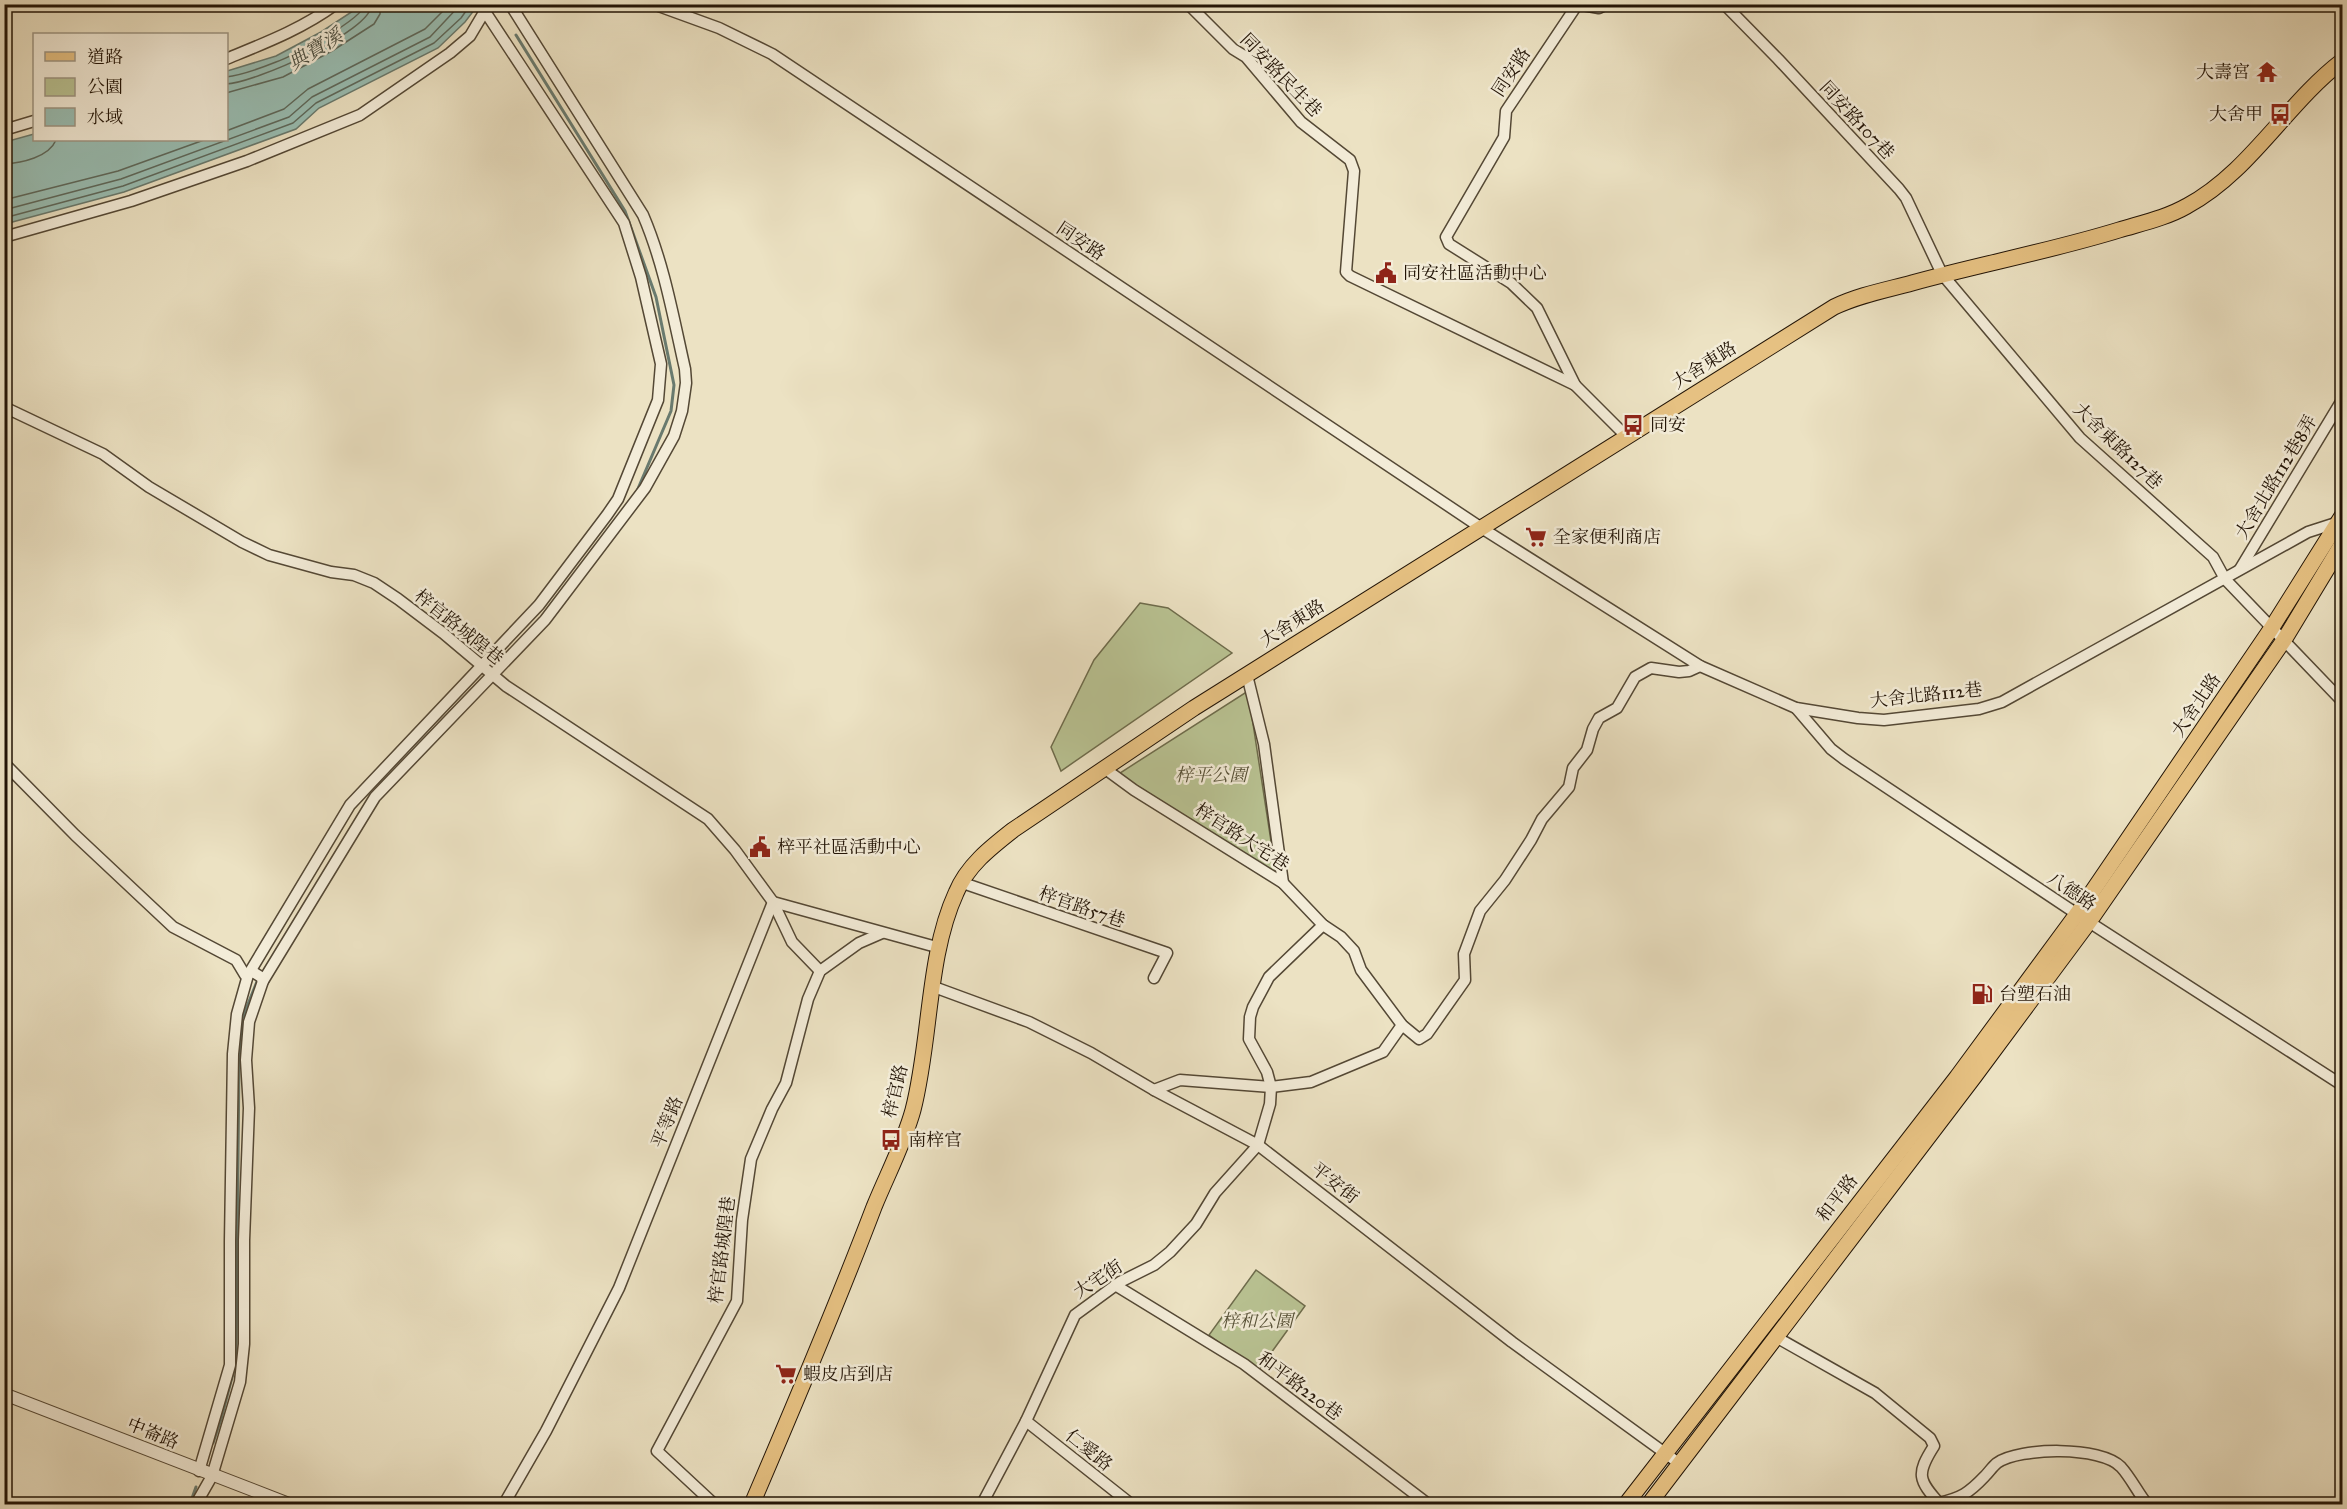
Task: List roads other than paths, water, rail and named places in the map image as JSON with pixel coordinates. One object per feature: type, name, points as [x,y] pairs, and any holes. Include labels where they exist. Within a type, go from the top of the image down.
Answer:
[{"type":"main road","name":"大舍東路","points":[[1104,768],[1480,527],[1834,307],[1849,300],[1942,274],[2083,241],[2150,221],[2186,207],[2213,191],[2318,82],[2343,61]]},
{"type":"main road","name":"大舍北路","points":[[2277,634],[2341,520]]},
{"type":"main road","name":"大舍北路","points":[[2083,918],[2277,634],[2343,543]]},
{"type":"main road","name":"梓官路","points":[[752,1504],[851,1268],[912,1112],[921,1077],[940,948],[947,915],[960,882],[971,866],[998,842],[1104,768]]},
{"type":"main road","name":"和平路","points":[[1626,1504],[1868,1190],[2083,918]]},
{"type":"main road","name":"和平路","points":[[1649,1504],[1881,1200],[2083,918]]},
{"type":"main road","points":[[1868,1190],[1881,1200]]},
{"type":"street","points":[[228,57],[290,33],[314,20],[336,4]]},
{"type":"street","points":[[199,1471],[231,1365],[237,1241],[249,1108],[246,1059],[256,976],[357,810],[375,797],[545,620],[645,488],[674,436],[682,411],[686,383],[685,369],[663,272],[643,214],[510,4]]},
{"type":"street","name":"同安路","points":[[653,4],[719,28],[772,54],[1480,527]]},
{"type":"street","name":"同安路民生巷","points":[[1188,4],[1233,49],[1246,57],[1300,122],[1350,160],[1354,171],[1346,272]]},
{"type":"street","points":[[1577,5],[1599,8],[1607,4]]},
{"type":"street","name":"同安路107巷","points":[[1724,4],[1899,189],[1906,198],[1942,274]]},
{"type":"street","name":"同安路","points":[[1577,5],[1506,111],[1504,137],[1446,237],[1449,244],[1511,284],[1537,309],[1575,385],[1627,437]]},
{"type":"street","points":[[4,237],[141,197],[247,161],[360,115],[450,53],[470,36],[487,9],[624,223],[641,277],[661,364],[658,400],[618,499],[539,605],[480,666],[357,810],[256,976],[237,1014],[233,1054],[237,1241],[244,1344],[240,1382],[212,1476],[196,1504]]},
{"type":"street","points":[[4,130],[33,121]]},
{"type":"street","name":"同安路","points":[[1346,272],[1360,282],[1575,385]]},
{"type":"street","name":"大舍東路127巷","points":[[1942,274],[2080,438],[2213,557],[2225,579],[2343,701]]},
{"type":"street","name":"大舍北路112巷8弄","points":[[2238,572],[2343,400]]},
{"type":"street","name":"梓官路城隍巷","points":[[4,407],[103,454],[149,487],[242,542],[269,555],[331,572],[354,575],[374,583],[443,633],[480,666],[708,819],[735,849],[773,902],[792,942],[820,971],[808,999],[786,1083],[772,1108],[751,1159],[742,1220],[736,1301],[657,1451],[714,1504]]},
{"type":"street","name":"大舍北路112巷","points":[[1480,527],[1700,666],[1796,708],[1884,720],[1979,709],[2002,702],[2308,532],[2341,520]]},
{"type":"street","name":"梓官路大宅巷","points":[[1104,768],[1134,790],[1283,883],[1323,925],[1341,937],[1353,951],[1361,970],[1401,1025],[1419,1039],[1426,1034],[1466,980],[1464,954],[1480,911],[1505,880],[1542,819],[1569,787],[1573,768],[1587,750],[1599,718],[1617,708],[1635,677],[1651,668],[1679,672],[1700,666]]},
{"type":"street","points":[[1247,675],[1264,744],[1283,883]]},
{"type":"street","name":"八德路","points":[[1796,708],[1831,749],[1844,759],[2083,918],[2343,1086]]},
{"type":"street","points":[[4,763],[75,835],[173,927],[236,960],[245,975],[256,976]]},
{"type":"street","name":"梓官路57巷","points":[[960,882],[1167,953],[1154,978]]},
{"type":"street","points":[[773,902],[940,948]]},
{"type":"street","name":"平等路","points":[[504,1504],[546,1431],[619,1288],[773,902]]},
{"type":"street","points":[[1258,1145],[1270,1104],[1271,1087],[1267,1072],[1249,1039],[1250,1017],[1269,976],[1323,925]]},
{"type":"street","points":[[820,971],[859,943],[882,933]]},
{"type":"street","name":"平安街","points":[[934,987],[1029,1022],[1091,1053],[1154,1090],[1258,1145],[1495,1329],[1680,1464]]},
{"type":"street","points":[[1154,1090],[1180,1080],[1271,1087],[1311,1082],[1383,1052],[1401,1025]]},
{"type":"street","name":"大宅街","points":[[982,1504],[1026,1421],[1075,1315],[1115,1286],[1154,1265],[1170,1252],[1196,1224],[1215,1193],[1258,1145]]},
{"type":"street","name":"和平路220巷","points":[[1115,1286],[1244,1364],[1428,1504]]},
{"type":"street","points":[[1776,1337],[1875,1393],[1930,1438],[1934,1446],[1923,1463],[1920,1473],[1925,1488],[1939,1504],[1967,1494],[1996,1463],[2016,1454],[2034,1451],[2084,1452],[2103,1456],[2120,1466],[2147,1504]]},
{"type":"street","name":"中崙路","points":[[4,1394],[289,1504]]},
{"type":"street","name":"仁愛路","points":[[1026,1421],[1131,1504]]},
{"type":"water","name":"典寶溪","points":[[362,5],[478,5],[465,22],[438,48],[319,108],[296,129],[124,192],[5,224],[5,142],[33,134],[33,141],[228,141],[228,71],[276,56],[321,32]]},
{"type":"waterway","points":[[516,35],[625,211],[656,297],[674,385],[671,411],[637,491]]},
{"type":"waterway","points":[[213,1443],[236,1362],[239,1060],[242,1019],[258,979]]},
{"type":"waterway","points":[[190,1504],[196,1487]]},
{"type":"place","name":"大壽宮","points":[[2267,72]]},
{"type":"place","name":"大舍甲","points":[[2280,114]]},
{"type":"place","name":"同安社區活動中心","points":[[1386,273]]},
{"type":"place","name":"同安","points":[[1633,425]]},
{"type":"place","name":"全家便利商店","points":[[1536,537]]},
{"type":"place","name":"梓平社區活動中心","points":[[760,847]]},
{"type":"place","name":"台塑石油","points":[[1982,994]]},
{"type":"place","name":"南梓官","points":[[891,1140]]},
{"type":"place","name":"蝦皮店到店","points":[[786,1374]]},
{"type":"park label","name":"梓平公園","points":[[1211,775]]},
{"type":"park label","name":"梓和公園","points":[[1257,1321]]}]
